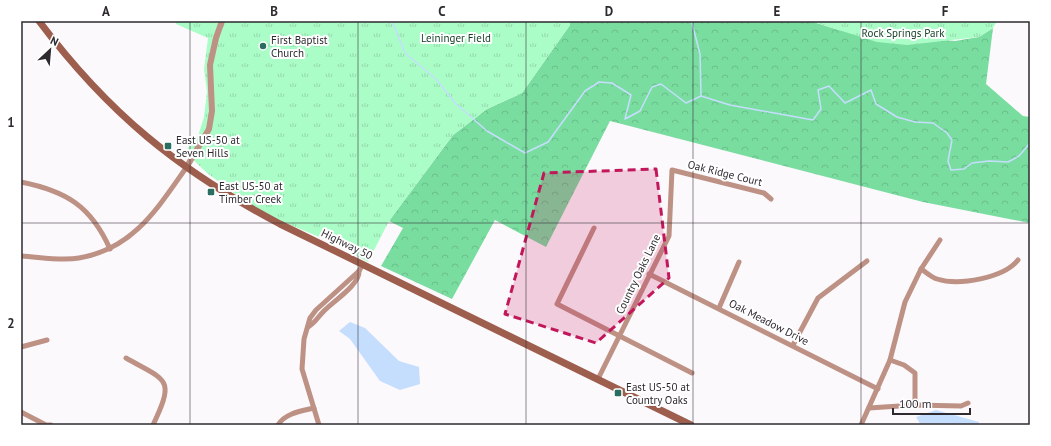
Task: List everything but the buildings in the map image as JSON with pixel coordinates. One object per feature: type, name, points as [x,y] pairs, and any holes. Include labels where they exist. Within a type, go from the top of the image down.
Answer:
[{"type":"main road","name":"Highway 50","points":[[39,21],[99,94],[150,140],[186,168],[254,210],[691,425]]},
{"type":"street","points":[[21,256],[79,258],[110,249],[139,230],[157,210],[186,168],[209,129],[212,111],[210,65],[216,38],[222,21]]},
{"type":"street","name":"Oak Ridge Court","points":[[672,170],[764,193],[771,199]]},
{"type":"street","name":"Country Oaks Lane","points":[[598,379],[669,236],[672,170]]},
{"type":"street","points":[[21,182],[42,186],[59,192],[75,202],[89,214],[102,231],[110,249]]},
{"type":"street","points":[[594,228],[557,304],[692,373]]},
{"type":"street","points":[[861,425],[890,360],[905,302],[921,269],[940,240]]},
{"type":"street","points":[[921,269],[935,279],[958,282],[984,278],[1004,272],[1013,266],[1018,260]]},
{"type":"street","points":[[793,345],[818,298],[867,261]]},
{"type":"street","points":[[719,308],[739,262]]},
{"type":"street","points":[[319,425],[302,369],[302,348],[310,318],[316,310],[359,271],[363,264]]},
{"type":"street","name":"Oak Meadow Drive","points":[[649,274],[878,389]]},
{"type":"street","points":[[21,347],[47,340]]},
{"type":"street","points":[[126,358],[153,372],[160,378],[165,386],[166,395],[164,404],[153,425]]},
{"type":"street","points":[[890,360],[904,365],[915,373],[915,405]]},
{"type":"street","points":[[869,408],[915,405],[961,406],[968,403]]},
{"type":"street","points":[[278,425],[282,419],[290,415],[314,408]]},
{"type":"street","points":[[21,412],[51,425]]},
{"type":"highlighted area","points":[[656,169],[669,278],[596,343],[505,314],[544,173]]},
{"type":"green space","name":"Leininger Field","points":[[176,21],[569,21],[570,25],[522,93],[487,109],[453,135],[389,221],[368,262],[336,244],[274,218],[242,199],[207,173],[185,152],[198,136],[204,117],[207,92],[204,69],[208,38],[176,24]]},
{"type":"green space","points":[[569,21],[810,21],[839,30],[955,41],[979,37],[993,28],[986,84],[1023,116],[1030,117],[1030,223],[923,202],[610,121],[546,247],[495,220],[452,299],[381,266],[403,228],[389,221],[453,135],[487,109],[522,93],[570,25]]},
{"type":"green space","name":"Rock Springs Park","points":[[810,21],[997,21],[993,28],[979,37],[907,45],[877,42]]},
{"type":"water","points":[[350,322],[365,328],[399,361],[419,367],[420,384],[400,390],[380,381],[350,339],[339,331]]},
{"type":"water","points":[[936,410],[979,422],[978,425],[921,425],[916,417]]},
{"type":"waterway","points":[[392,21],[405,53],[437,80],[455,103],[487,131],[525,153],[548,142],[585,91],[599,82],[612,83],[631,95],[625,119],[640,111],[652,87],[661,84],[686,103],[701,96]]},
{"type":"waterway","points":[[693,21],[692,23],[700,54],[701,96]]},
{"type":"waterway","points":[[701,96],[730,105],[813,120],[821,109],[818,90],[829,86],[845,103],[871,90],[876,104],[897,117],[915,122],[933,123],[947,133],[952,140],[948,161],[951,170],[964,169],[972,163],[989,161],[1008,162],[1019,156],[1030,143]]},
{"type":"place","name":"First Baptist Church","points":[[263,46]]},
{"type":"place","name":"East US-50 at Seven Hills","points":[[168,146]]},
{"type":"place","name":"East US-50 at Timber Creek","points":[[211,192]]},
{"type":"place","name":"East US-50 at Country Oaks","points":[[618,393]]}]
